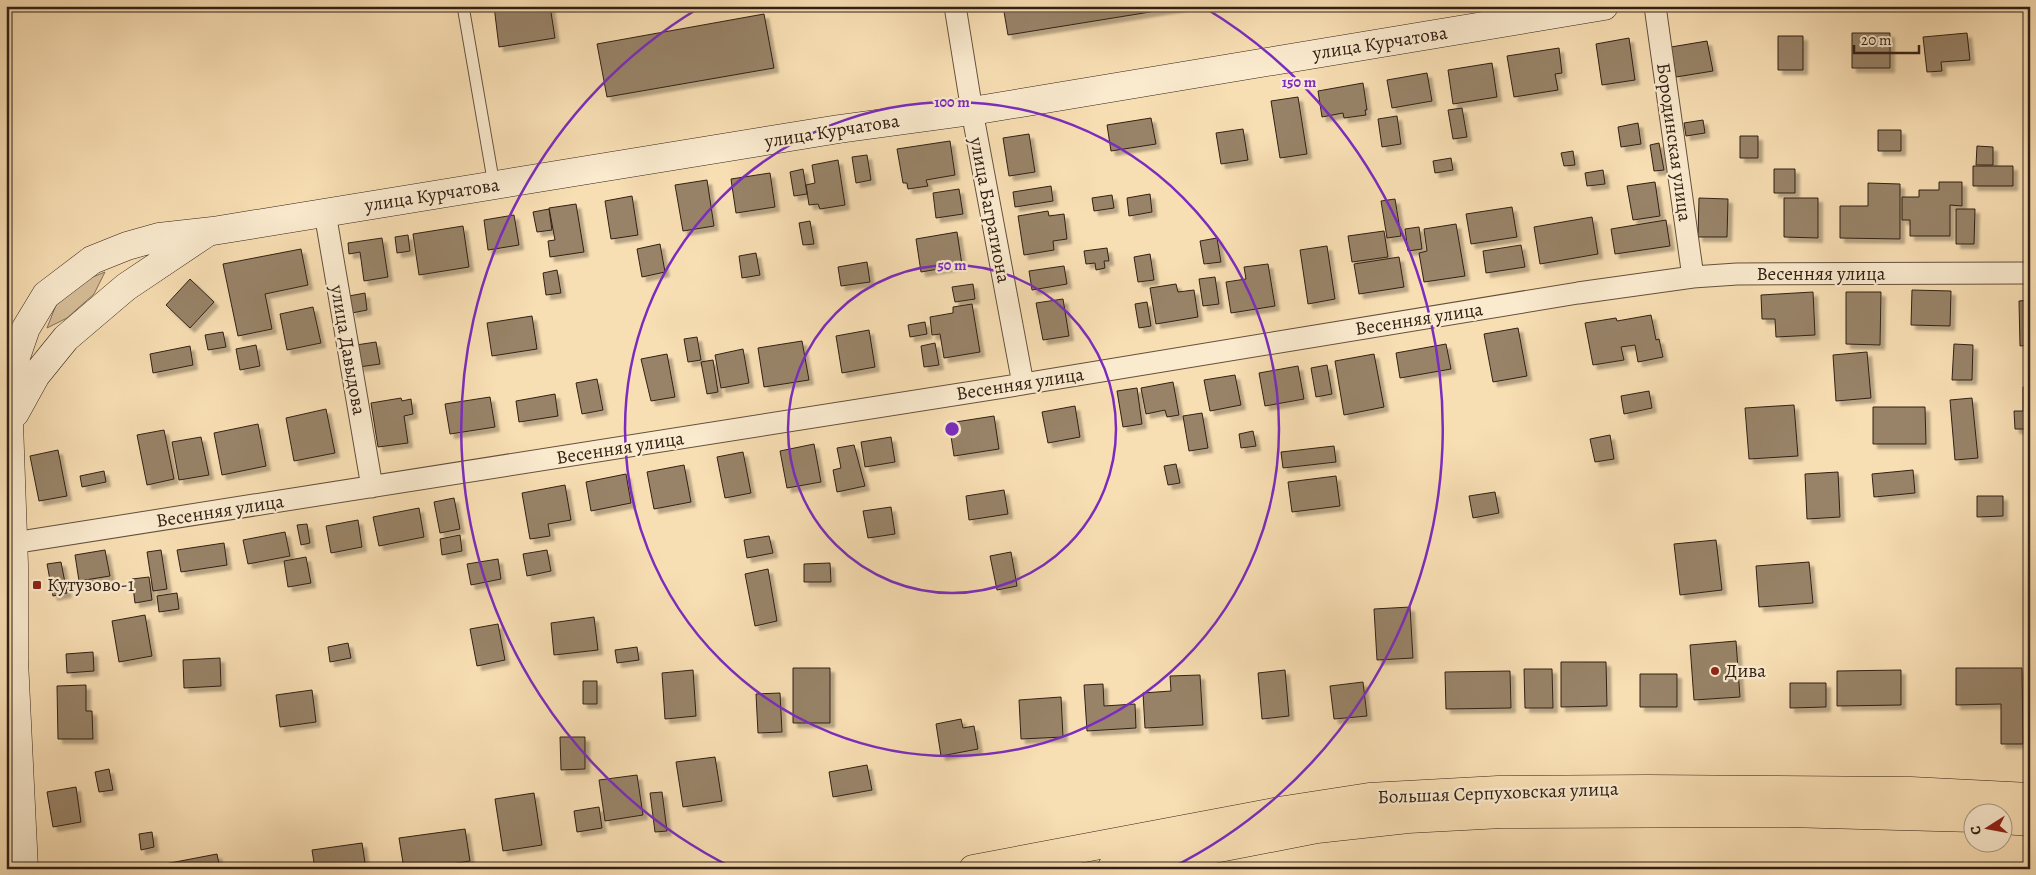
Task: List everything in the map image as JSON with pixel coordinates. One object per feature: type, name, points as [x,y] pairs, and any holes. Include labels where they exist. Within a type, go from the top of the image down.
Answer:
[{"type":"main road","name":"Большая Серпуховская улица","points":[[973,869],[1285,810],[1369,797],[1498,790],[1668,789],[1911,791],[2030,798]]},
{"type":"main road","name":"Большая Серпуховская улица","points":[[1111,869],[1317,829],[1408,819],[1502,814],[1786,813],[1964,818]]},
{"type":"main road","points":[[2014,821],[2030,822]]},
{"type":"street","name":"улица Багратиона","points":[[955,6],[972,111],[1023,384]]},
{"type":"street","name":"улица Курчатова","points":[[9,422],[16,357],[26,328],[46,295],[92,260],[127,246],[159,237],[208,232],[830,131],[972,111],[1604,6]]},
{"type":"street","name":"Бородинская улица","points":[[1655,6],[1693,277]]},
{"type":"street","name":"улица Давыдова","points":[[324,213],[372,487]]},
{"type":"street","name":"улица Курчатова","points":[[9,422],[36,375],[66,338],[126,287],[208,232]]},
{"type":"street","name":"Весенняя улица","points":[[13,543],[1023,384],[1578,293],[1693,277],[1737,274],[2030,273]]},
{"type":"street","points":[[9,422],[13,543],[14,660],[12,719],[24,869]]},
{"type":"lane","points":[[463,6],[494,185]]},
{"type":"shaded area","points":[[105,272],[94,294],[67,318],[47,328],[56,305],[83,281]]},
{"type":"building","points":[[494,6],[550,6],[555,38],[499,47]]},
{"type":"building","points":[[1003,6],[1180,6],[1181,7],[1008,35]]},
{"type":"building","points":[[764,14],[774,68],[607,97],[597,44]]},
{"type":"building","points":[[1852,33],[1890,33],[1890,68],[1852,68]]},
{"type":"building","points":[[1967,33],[1970,60],[1941,62],[1942,71],[1927,72],[1923,37]]},
{"type":"building","points":[[1778,36],[1803,36],[1803,70],[1778,70]]},
{"type":"building","points":[[1629,38],[1635,80],[1602,85],[1596,44]]},
{"type":"building","points":[[1707,41],[1713,71],[1676,77],[1671,47]]},
{"type":"building","points":[[1559,48],[1562,73],[1555,74],[1558,90],[1514,97],[1507,56]]},
{"type":"building","points":[[1492,63],[1497,97],[1453,104],[1448,70]]},
{"type":"building","points":[[1427,73],[1432,101],[1392,108],[1387,80]]},
{"type":"building","points":[[1363,83],[1366,115],[1344,118],[1343,113],[1322,117],[1318,91]]},
{"type":"building","points":[[1298,97],[1307,154],[1280,158],[1271,101]]},
{"type":"building","points":[[1462,108],[1467,137],[1453,139],[1448,110]]},
{"type":"building","points":[[1397,116],[1401,144],[1382,147],[1378,119]]},
{"type":"building","points":[[1151,118],[1156,144],[1111,151],[1107,125]]},
{"type":"building","points":[[1703,120],[1705,133],[1686,136],[1684,123]]},
{"type":"building","points":[[1638,123],[1641,144],[1621,147],[1618,127]]},
{"type":"building","points":[[1243,129],[1248,160],[1221,164],[1216,133]]},
{"type":"building","points":[[1878,130],[1901,130],[1901,151],[1878,151]]},
{"type":"building","points":[[1029,134],[1035,172],[1009,176],[1003,138]]},
{"type":"building","points":[[1740,136],[1758,136],[1758,158],[1740,158]]},
{"type":"building","points":[[950,141],[955,175],[926,180],[928,186],[908,189],[907,183],[903,183],[897,149]]},
{"type":"building","points":[[1659,143],[1664,170],[1654,171],[1650,145]]},
{"type":"building","points":[[1977,146],[1993,147],[1993,165],[1976,165]]},
{"type":"building","points":[[1573,151],[1575,165],[1564,166],[1561,153]]},
{"type":"building","points":[[867,155],[871,180],[856,183],[852,157]]},
{"type":"building","points":[[1451,158],[1453,170],[1435,173],[1433,161]]},
{"type":"building","points":[[838,160],[845,205],[820,209],[818,204],[809,205],[806,185],[815,183],[812,165]]},
{"type":"building","points":[[1973,166],[2013,166],[2013,186],[1973,186]]},
{"type":"building","points":[[803,169],[807,194],[794,196],[790,172]]},
{"type":"building","points":[[1774,169],[1795,169],[1795,193],[1774,193]]},
{"type":"building","points":[[1603,170],[1605,184],[1587,186],[1585,173]]},
{"type":"building","points":[[770,173],[775,207],[736,213],[731,179]]},
{"type":"building","points":[[707,180],[714,226],[683,231],[675,185]]},
{"type":"building","points":[[1655,182],[1660,216],[1633,220],[1627,186]]},
{"type":"building","points":[[1939,182],[1962,182],[1962,206],[1950,205],[1950,236],[1910,236],[1910,220],[1902,220],[1902,197],[1919,197],[1919,190],[1939,190]]},
{"type":"building","points":[[1868,183],[1900,184],[1900,239],[1840,238],[1840,206],[1868,206]]},
{"type":"building","points":[[1051,186],[1053,201],[1015,207],[1013,192]]},
{"type":"building","points":[[959,189],[963,214],[936,218],[933,193]]},
{"type":"building","points":[[1150,194],[1152,212],[1129,216],[1127,198]]},
{"type":"building","points":[[1112,195],[1114,208],[1094,211],[1092,198]]},
{"type":"building","points":[[2030,195],[2030,238],[2029,238]]},
{"type":"building","points":[[632,196],[638,235],[611,239],[605,201]]},
{"type":"building","points":[[1699,198],[1728,199],[1727,237],[1698,237]]},
{"type":"building","points":[[1784,198],[1818,198],[1818,238],[1784,237]]},
{"type":"building","points":[[1395,199],[1401,236],[1387,238],[1381,201]]},
{"type":"building","points":[[576,204],[584,252],[550,257],[548,241],[555,240],[549,208]]},
{"type":"building","points":[[1512,207],[1517,237],[1471,244],[1466,214]]},
{"type":"building","points":[[549,209],[552,230],[537,232],[533,212]]},
{"type":"building","points":[[1956,209],[1975,209],[1974,244],[1956,244]]},
{"type":"building","points":[[1048,211],[1049,216],[1064,214],[1067,239],[1053,241],[1054,250],[1024,255],[1018,216]]},
{"type":"building","points":[[514,215],[519,245],[488,250],[484,220]]},
{"type":"building","points":[[1592,217],[1598,254],[1540,264],[1534,227]]},
{"type":"building","points":[[1666,220],[1670,246],[1615,254],[1611,229]]},
{"type":"building","points":[[810,221],[814,244],[803,245],[799,223]]},
{"type":"building","points":[[1456,224],[1465,276],[1424,282],[1419,253],[1427,251],[1424,229]]},
{"type":"building","points":[[463,226],[469,267],[419,275],[413,234]]},
{"type":"building","points":[[1419,227],[1422,249],[1408,251],[1405,229]]},
{"type":"building","points":[[1384,231],[1388,257],[1352,262],[1348,236]]},
{"type":"building","points":[[957,232],[962,265],[921,272],[916,239]]},
{"type":"building","points":[[408,235],[410,251],[397,253],[395,237]]},
{"type":"building","points":[[382,238],[388,277],[364,281],[360,252],[349,254],[348,243]]},
{"type":"building","points":[[1217,238],[1221,262],[1204,264],[1200,241]]},
{"type":"building","points":[[660,244],[665,272],[642,277],[637,249]]},
{"type":"building","points":[[1521,245],[1525,267],[1486,273],[1483,251]]},
{"type":"building","points":[[1327,246],[1335,299],[1308,304],[1300,250]]},
{"type":"building","points":[[1107,248],[1109,261],[1104,261],[1105,268],[1096,270],[1095,263],[1086,264],[1084,251]]},
{"type":"building","points":[[301,249],[308,285],[265,294],[272,329],[238,336],[223,264]]},
{"type":"building","points":[[756,253],[760,275],[742,278],[739,256]]},
{"type":"building","points":[[1150,254],[1154,280],[1138,282],[1134,257]]},
{"type":"building","points":[[1399,257],[1404,287],[1359,294],[1354,264]]},
{"type":"building","points":[[867,262],[870,282],[841,286],[838,267]]},
{"type":"building","points":[[1268,264],[1275,306],[1231,313],[1226,282],[1246,279],[1244,267]]},
{"type":"building","points":[[1064,266],[1067,284],[1032,290],[1029,271]]},
{"type":"building","points":[[557,270],[561,293],[546,295],[543,273]]},
{"type":"building","points":[[1215,277],[1219,304],[1203,306],[1199,279]]},
{"type":"building","points":[[190,279],[214,302],[190,328],[166,305]]},
{"type":"building","points":[[973,284],[975,299],[955,302],[952,287]]},
{"type":"building","points":[[1176,284],[1178,292],[1194,290],[1198,317],[1156,324],[1150,288]]},
{"type":"building","points":[[1912,290],[1951,291],[1950,326],[1911,325]]},
{"type":"building","points":[[1813,292],[1815,335],[1776,337],[1775,319],[1762,319],[1761,295]]},
{"type":"building","points":[[1846,292],[1881,292],[1880,345],[1846,344]]},
{"type":"building","points":[[365,293],[367,310],[352,313],[349,296]]},
{"type":"building","points":[[1063,299],[1069,336],[1043,340],[1036,303]]},
{"type":"building","points":[[2030,300],[2030,345],[2020,346],[2019,301]]},
{"type":"building","points":[[1147,302],[1151,326],[1139,328],[1135,304]]},
{"type":"building","points":[[972,304],[980,352],[944,358],[940,334],[932,335],[930,317],[953,313],[953,307]]},
{"type":"building","points":[[313,307],[321,343],[287,350],[280,314]]},
{"type":"building","points":[[1651,315],[1656,340],[1659,339],[1663,357],[1638,362],[1635,345],[1621,347],[1624,360],[1593,365],[1585,323],[1616,318],[1617,321]]},
{"type":"building","points":[[532,316],[537,349],[492,356],[487,323]]},
{"type":"building","points":[[925,322],[927,334],[910,337],[908,325]]},
{"type":"building","points":[[1518,328],[1527,376],[1493,382],[1484,334]]},
{"type":"building","points":[[869,330],[875,367],[842,373],[836,336]]},
{"type":"building","points":[[223,332],[226,347],[208,350],[205,335]]},
{"type":"building","points":[[697,337],[701,360],[688,362],[684,339]]},
{"type":"building","points":[[802,341],[809,380],[764,387],[758,348]]},
{"type":"building","points":[[376,342],[380,364],[359,367],[356,345]]},
{"type":"building","points":[[935,343],[939,365],[924,367],[921,346]]},
{"type":"building","points":[[1446,344],[1451,369],[1400,378],[1396,353]]},
{"type":"building","points":[[1954,344],[1973,345],[1972,380],[1952,380]]},
{"type":"building","points":[[256,345],[260,366],[240,370],[236,349]]},
{"type":"building","points":[[190,346],[193,365],[153,373],[150,354]]},
{"type":"building","points":[[743,349],[749,383],[721,388],[715,355]]},
{"type":"building","points":[[1867,352],[1871,398],[1836,401],[1833,355]]},
{"type":"building","points":[[667,354],[675,397],[651,401],[641,359]]},
{"type":"building","points":[[1374,354],[1384,407],[1344,415],[1335,361]]},
{"type":"building","points":[[713,360],[718,392],[707,394],[701,362]]},
{"type":"building","points":[[1327,365],[1332,394],[1316,397],[1311,368]]},
{"type":"building","points":[[1298,366],[1304,399],[1265,406],[1259,373]]},
{"type":"building","points":[[1235,375],[1241,405],[1210,411],[1204,380]]},
{"type":"building","points":[[597,379],[603,410],[582,414],[576,383]]},
{"type":"building","points":[[1173,382],[1179,415],[1167,417],[1165,410],[1146,414],[1141,388]]},
{"type":"building","points":[[2023,387],[2030,387],[2030,429],[2015,429],[2014,411],[2023,411]]},
{"type":"building","points":[[1137,388],[1142,424],[1123,427],[1117,391]]},
{"type":"building","points":[[1649,391],[1652,408],[1624,414],[1621,396]]},
{"type":"building","points":[[555,394],[558,416],[519,422],[516,401]]},
{"type":"building","points":[[490,397],[495,427],[450,434],[445,404]]},
{"type":"building","points":[[401,398],[402,401],[411,399],[413,414],[404,416],[408,443],[378,447],[371,403]]},
{"type":"building","points":[[1972,398],[1978,458],[1955,460],[1950,400]]},
{"type":"building","points":[[1794,405],[1798,456],[1749,459],[1745,408]]},
{"type":"building","points":[[1075,406],[1080,437],[1048,443],[1042,412]]},
{"type":"building","points":[[1873,407],[1925,407],[1926,444],[1873,444]]},
{"type":"building","points":[[326,409],[335,453],[294,461],[286,418]]},
{"type":"building","points":[[1202,413],[1208,448],[1189,451],[1183,416]]},
{"type":"building","points":[[994,416],[999,449],[954,456],[949,423]]},
{"type":"building","points":[[258,424],[266,466],[222,475],[214,433]]},
{"type":"building","points":[[164,430],[174,479],[147,485],[137,435]]},
{"type":"building","points":[[1253,431],[1256,446],[1241,448],[1239,434]]},
{"type":"building","points":[[1610,435],[1614,459],[1595,462],[1590,439]]},
{"type":"building","points":[[201,437],[209,475],[179,480],[172,442]]},
{"type":"building","points":[[891,437],[895,462],[865,467],[861,442]]},
{"type":"building","points":[[814,444],[821,482],[787,488],[780,451]]},
{"type":"building","points":[[854,445],[865,486],[837,492],[833,470],[841,468],[837,448]]},
{"type":"building","points":[[1334,446],[1336,462],[1283,468],[1281,452]]},
{"type":"building","points":[[58,450],[67,496],[39,501],[30,456]]},
{"type":"building","points":[[743,452],[751,493],[725,498],[717,457]]},
{"type":"building","points":[[1176,464],[1180,483],[1168,485],[1164,466]]},
{"type":"building","points":[[684,465],[691,502],[654,509],[647,472]]},
{"type":"building","points":[[1913,470],[1915,493],[1874,497],[1872,474]]},
{"type":"building","points":[[104,471],[106,482],[82,487],[80,476]]},
{"type":"building","points":[[1838,472],[1840,517],[1807,519],[1805,474]]},
{"type":"building","points":[[626,474],[631,503],[591,511],[586,482]]},
{"type":"building","points":[[1336,476],[1340,506],[1292,512],[1288,482]]},
{"type":"building","points":[[565,485],[571,520],[548,524],[550,536],[530,539],[522,493]]},
{"type":"building","points":[[1004,490],[1008,514],[969,520],[966,496]]},
{"type":"building","points":[[1495,492],[1499,513],[1473,518],[1469,496]]},
{"type":"building","points":[[1977,496],[2003,496],[2003,516],[1977,517]]},
{"type":"building","points":[[454,498],[460,529],[440,533],[434,502]]},
{"type":"building","points":[[891,507],[895,534],[868,538],[863,511]]},
{"type":"building","points":[[419,508],[424,537],[379,546],[373,517]]},
{"type":"building","points":[[358,520],[362,547],[331,553],[326,526]]},
{"type":"building","points":[[307,524],[310,543],[301,545],[297,525]]},
{"type":"building","points":[[285,532],[290,556],[248,564],[243,540]]},
{"type":"building","points":[[460,535],[462,551],[442,555],[440,539]]},
{"type":"building","points":[[769,536],[773,553],[747,558],[744,540]]},
{"type":"building","points":[[1716,540],[1722,590],[1680,595],[1674,544]]},
{"type":"building","points":[[224,543],[227,565],[181,572],[177,550]]},
{"type":"building","points":[[105,550],[110,576],[79,581],[75,555]]},
{"type":"building","points":[[161,550],[167,589],[153,591],[147,552]]},
{"type":"building","points":[[547,550],[551,571],[527,576],[523,554]]},
{"type":"building","points":[[1011,552],[1017,586],[997,590],[990,556]]},
{"type":"building","points":[[306,557],[311,583],[288,587],[284,561]]},
{"type":"building","points":[[498,559],[501,579],[471,585],[467,564]]},
{"type":"building","points":[[61,562],[67,593],[53,596],[47,564]]},
{"type":"building","points":[[1809,562],[1813,603],[1759,607],[1756,566]]},
{"type":"building","points":[[830,563],[831,582],[804,582],[804,564]]},
{"type":"building","points":[[768,569],[777,621],[755,626],[745,574]]},
{"type":"building","points":[[149,577],[152,600],[135,603],[132,579]]},
{"type":"building","points":[[177,593],[179,609],[159,612],[157,596]]},
{"type":"building","points":[[1410,607],[1413,658],[1377,660],[1374,609]]},
{"type":"building","points":[[145,615],[152,656],[119,662],[112,621]]},
{"type":"building","points":[[594,617],[598,650],[554,655],[551,623]]},
{"type":"building","points":[[498,624],[505,660],[477,666],[470,629]]},
{"type":"building","name":"Дива","points":[[1736,641],[1740,697],[1694,700],[1690,645]]},
{"type":"building","points":[[348,643],[351,658],[330,662],[328,647]]},
{"type":"building","points":[[637,647],[639,660],[617,663],[615,650]]},
{"type":"building","points":[[93,652],[94,671],[67,673],[66,654]]},
{"type":"building","points":[[220,658],[221,686],[184,688],[183,660]]},
{"type":"building","points":[[1561,662],[1606,662],[1607,706],[1561,707]]},
{"type":"building","points":[[793,668],[830,668],[830,723],[793,723]]},
{"type":"building","points":[[1956,668],[2022,668],[2023,744],[2001,744],[2001,704],[1956,705]]},
{"type":"building","points":[[1524,669],[1552,669],[1553,708],[1525,708]]},
{"type":"building","points":[[693,670],[696,716],[665,719],[662,673]]},
{"type":"building","points":[[1285,670],[1289,716],[1262,719],[1258,673]]},
{"type":"building","points":[[1901,670],[1901,705],[1837,706],[1837,671]]},
{"type":"building","points":[[1510,671],[1511,708],[1446,709],[1445,672]]},
{"type":"building","points":[[1640,674],[1677,674],[1677,707],[1640,707]]},
{"type":"building","points":[[1200,675],[1203,725],[1145,728],[1143,693],[1171,691],[1170,676]]},
{"type":"building","points":[[583,681],[597,681],[597,704],[583,704]]},
{"type":"building","points":[[1363,682],[1367,716],[1334,719],[1330,686]]},
{"type":"building","points":[[1790,683],[1826,683],[1826,707],[1790,708]]},
{"type":"building","points":[[1103,684],[1104,706],[1135,704],[1136,728],[1087,731],[1084,685]]},
{"type":"building","points":[[86,685],[86,711],[92,711],[93,739],[58,739],[57,686]]},
{"type":"building","points":[[312,690],[316,722],[280,727],[276,695]]},
{"type":"building","points":[[780,693],[782,732],[758,733],[756,694]]},
{"type":"building","points":[[1061,697],[1063,737],[1021,739],[1019,700]]},
{"type":"building","points":[[961,719],[963,728],[974,726],[978,749],[941,756],[936,724]]},
{"type":"building","points":[[560,737],[585,737],[585,769],[561,770]]},
{"type":"building","points":[[715,757],[722,801],[683,807],[676,762]]},
{"type":"building","points":[[867,765],[872,790],[833,797],[829,772]]},
{"type":"building","points":[[109,769],[113,790],[99,792],[95,772]]},
{"type":"building","points":[[637,775],[643,815],[605,821],[599,780]]},
{"type":"building","points":[[76,787],[81,822],[53,827],[47,792]]},
{"type":"building","points":[[662,792],[667,831],[655,832],[650,793]]},
{"type":"building","points":[[534,793],[542,845],[503,851],[495,799]]},
{"type":"building","points":[[599,807],[602,828],[577,832],[574,811]]},
{"type":"building","points":[[465,829],[470,861],[418,869],[404,869],[399,838]]},
{"type":"building","points":[[152,832],[154,847],[141,850],[139,834]]},
{"type":"building","points":[[362,843],[366,869],[315,869],[312,850]]},
{"type":"building","points":[[217,854],[220,869],[149,869],[149,867]]},
{"type":"building","points":[[1692,866],[1744,868],[1744,869],[1692,869]]},
{"type":"place","name":"Кутузово-1","points":[[37,585]]},
{"type":"place","name":"Дива","points":[[1715,671]]}]
